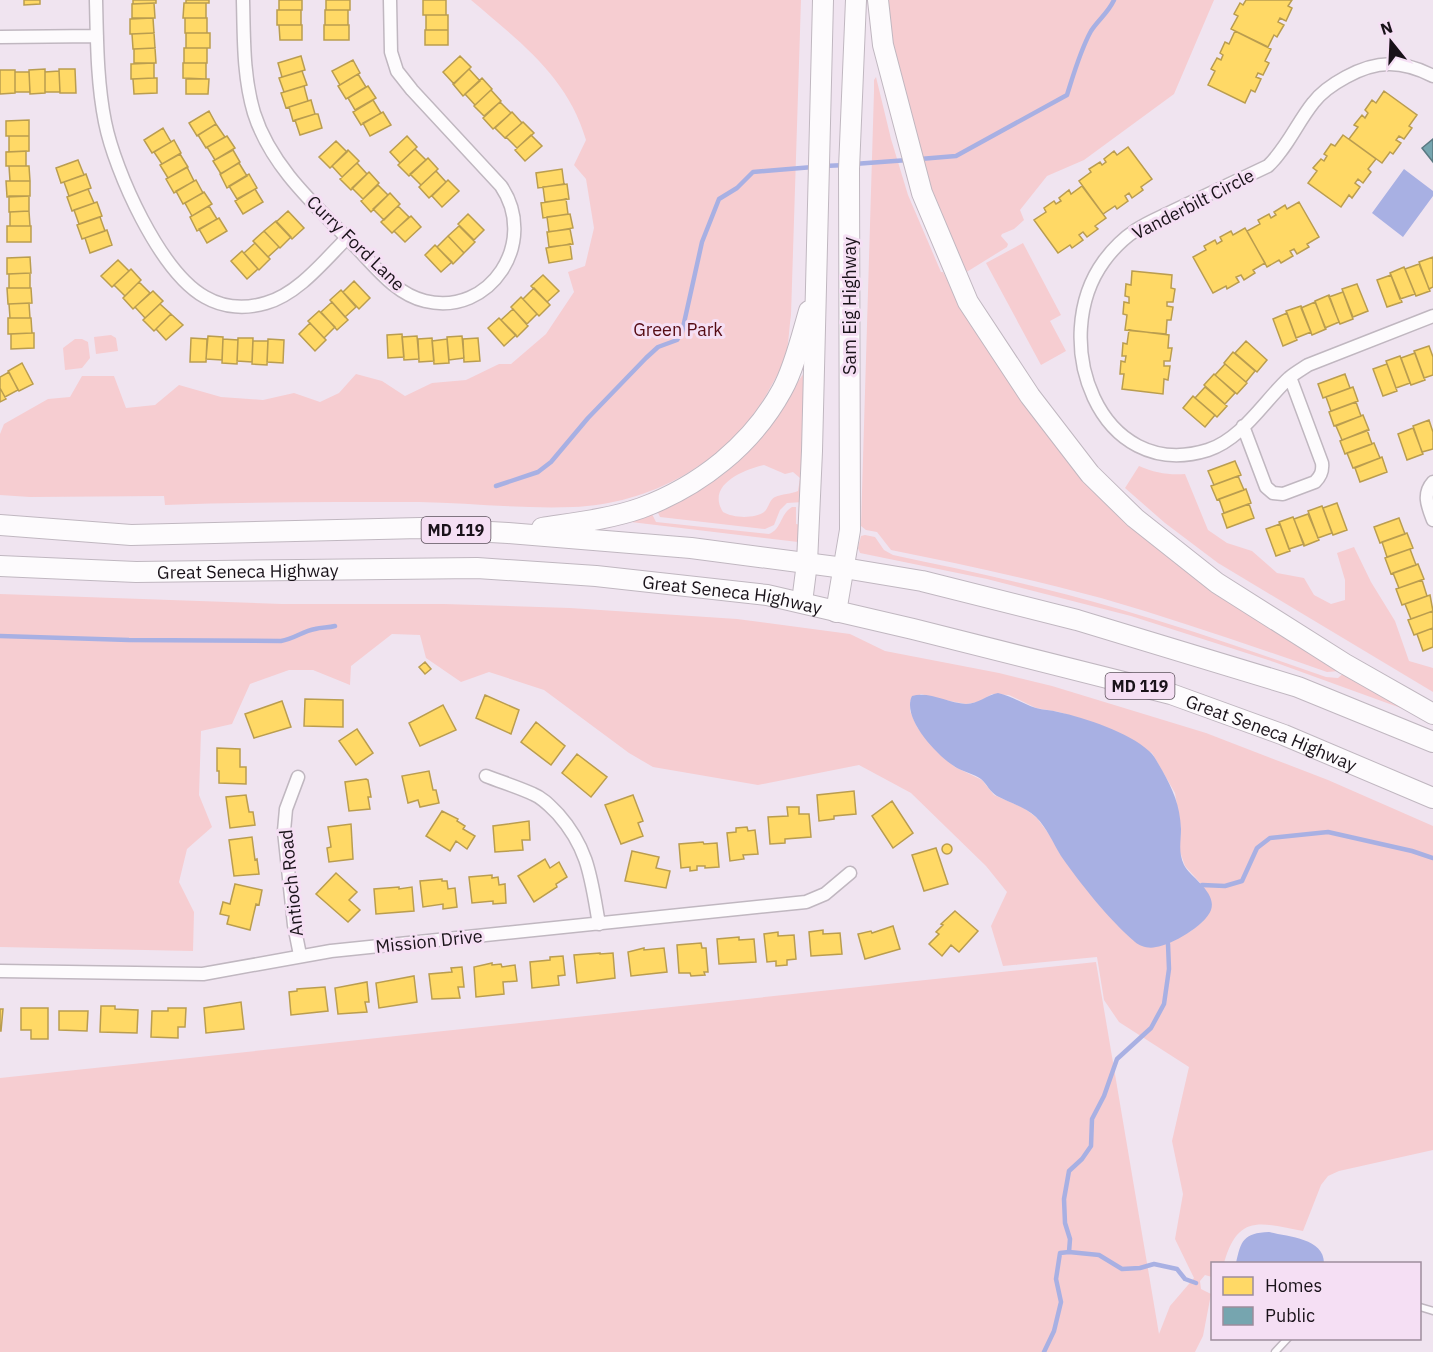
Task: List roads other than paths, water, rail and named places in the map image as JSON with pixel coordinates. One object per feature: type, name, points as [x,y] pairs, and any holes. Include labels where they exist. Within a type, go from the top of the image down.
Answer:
[{"type":"main road","name":"Sam Eig Highway","points":[[802,602],[807,563],[812,451],[823,0]]},
{"type":"main road","name":"Sam Eig Highway","points":[[836,612],[850,530],[849,165],[856,0]]},
{"type":"main road","points":[[878,0],[883,45],[921,193],[968,302],[1030,396],[1090,474],[1135,519],[1217,583],[1345,664],[1433,714]]},
{"type":"main road","points":[[508,533],[598,518],[640,508],[675,493],[724,462],[758,427],[783,388],[816,286]]},
{"type":"main road","name":"Great Seneca Highway","points":[[0,525],[131,534],[420,528],[691,548],[843,568],[922,581],[1077,620],[1298,687],[1433,742]]},
{"type":"main road","name":"Great Seneca Highway","points":[[0,566],[136,572],[477,568],[596,576],[767,595],[913,628],[1171,694],[1284,735],[1433,798]]},
{"type":"street","points":[[96,0],[102,104],[111,146],[137,210],[153,238],[179,274],[193,288],[216,302],[232,306],[250,307],[268,303],[288,293],[347,238]]},
{"type":"street","name":"Curry Ford Lane","points":[[243,0],[247,82],[254,113],[271,152],[289,176],[400,290],[425,301],[438,303],[462,300],[488,286],[506,264],[515,238],[512,207],[501,186],[397,71],[391,52],[390,0]]},
{"type":"street","points":[[0,38],[97,36]]},
{"type":"street","name":"Vanderbilt Circle","points":[[1433,76],[1420,69],[1398,64],[1375,64],[1340,80],[1324,90],[1277,158],[1268,166],[1136,230],[1110,254],[1093,281],[1081,316],[1079,342],[1083,370],[1094,398],[1109,421],[1123,436],[1138,448],[1154,453],[1192,453],[1209,450],[1226,441],[1290,377],[1308,365],[1433,316]]},
{"type":"street","points":[[1243,426],[1266,487],[1273,493],[1283,494],[1315,482],[1319,478],[1322,463],[1290,377]]},
{"type":"street","points":[[1433,482],[1427,488],[1426,496],[1433,520]]},
{"type":"street","points":[[486,776],[534,794],[548,804],[568,825],[580,844],[589,867],[599,924]]},
{"type":"street","name":"Antioch Road","points":[[298,777],[286,809],[284,831],[294,925],[300,955]]},
{"type":"street","name":"Mission Drive","points":[[0,971],[202,974],[300,955],[806,902],[825,894],[850,873]]},
{"type":"lane","points":[[1275,1352],[1286,1340]]},
{"type":"water","points":[[1404,169],[1433,191],[1433,196],[1403,237],[1372,213]]},
{"type":"water","points":[[998,693],[1036,708],[1094,722],[1130,738],[1151,753],[1173,791],[1180,820],[1180,851],[1184,865],[1207,891],[1212,903],[1208,916],[1202,922],[1187,934],[1162,945],[1150,948],[1137,943],[1115,923],[1086,889],[1061,856],[1040,821],[1022,808],[1002,799],[978,777],[957,768],[940,755],[916,726],[910,705],[912,696],[918,695],[966,704],[975,703]]},
{"type":"water","points":[[1269,1232],[1304,1240],[1318,1248],[1324,1262],[1236,1262],[1242,1244],[1248,1236]]},
{"type":"waterway","points":[[920,159],[956,156],[1067,95],[1087,39],[1114,0]]},
{"type":"waterway","points":[[854,164],[908,160]]},
{"type":"waterway","points":[[824,166],[846,165]]},
{"type":"waterway","points":[[496,486],[538,472],[551,462],[588,418],[646,358],[658,347],[677,340],[682,332],[702,242],[719,199],[737,188],[753,172],[813,167]]},
{"type":"waterway","points":[[0,636],[281,641],[318,628],[335,626]]},
{"type":"waterway","points":[[1202,885],[1225,886],[1242,881],[1257,848],[1270,838],[1328,832],[1433,858]]},
{"type":"waterway","points":[[1044,1352],[1054,1331],[1061,1302],[1056,1279],[1060,1253],[1069,1252],[1070,1239],[1065,1223],[1064,1199],[1069,1171],[1082,1159],[1091,1146],[1092,1119],[1104,1096],[1117,1059],[1151,1028],[1164,1004],[1169,969],[1168,944]]},
{"type":"waterway","points":[[1069,1252],[1099,1255],[1122,1269],[1154,1264],[1177,1269],[1185,1279],[1196,1283]]},
{"type":"park label","name":"Green Park","points":[[678,329]]}]
